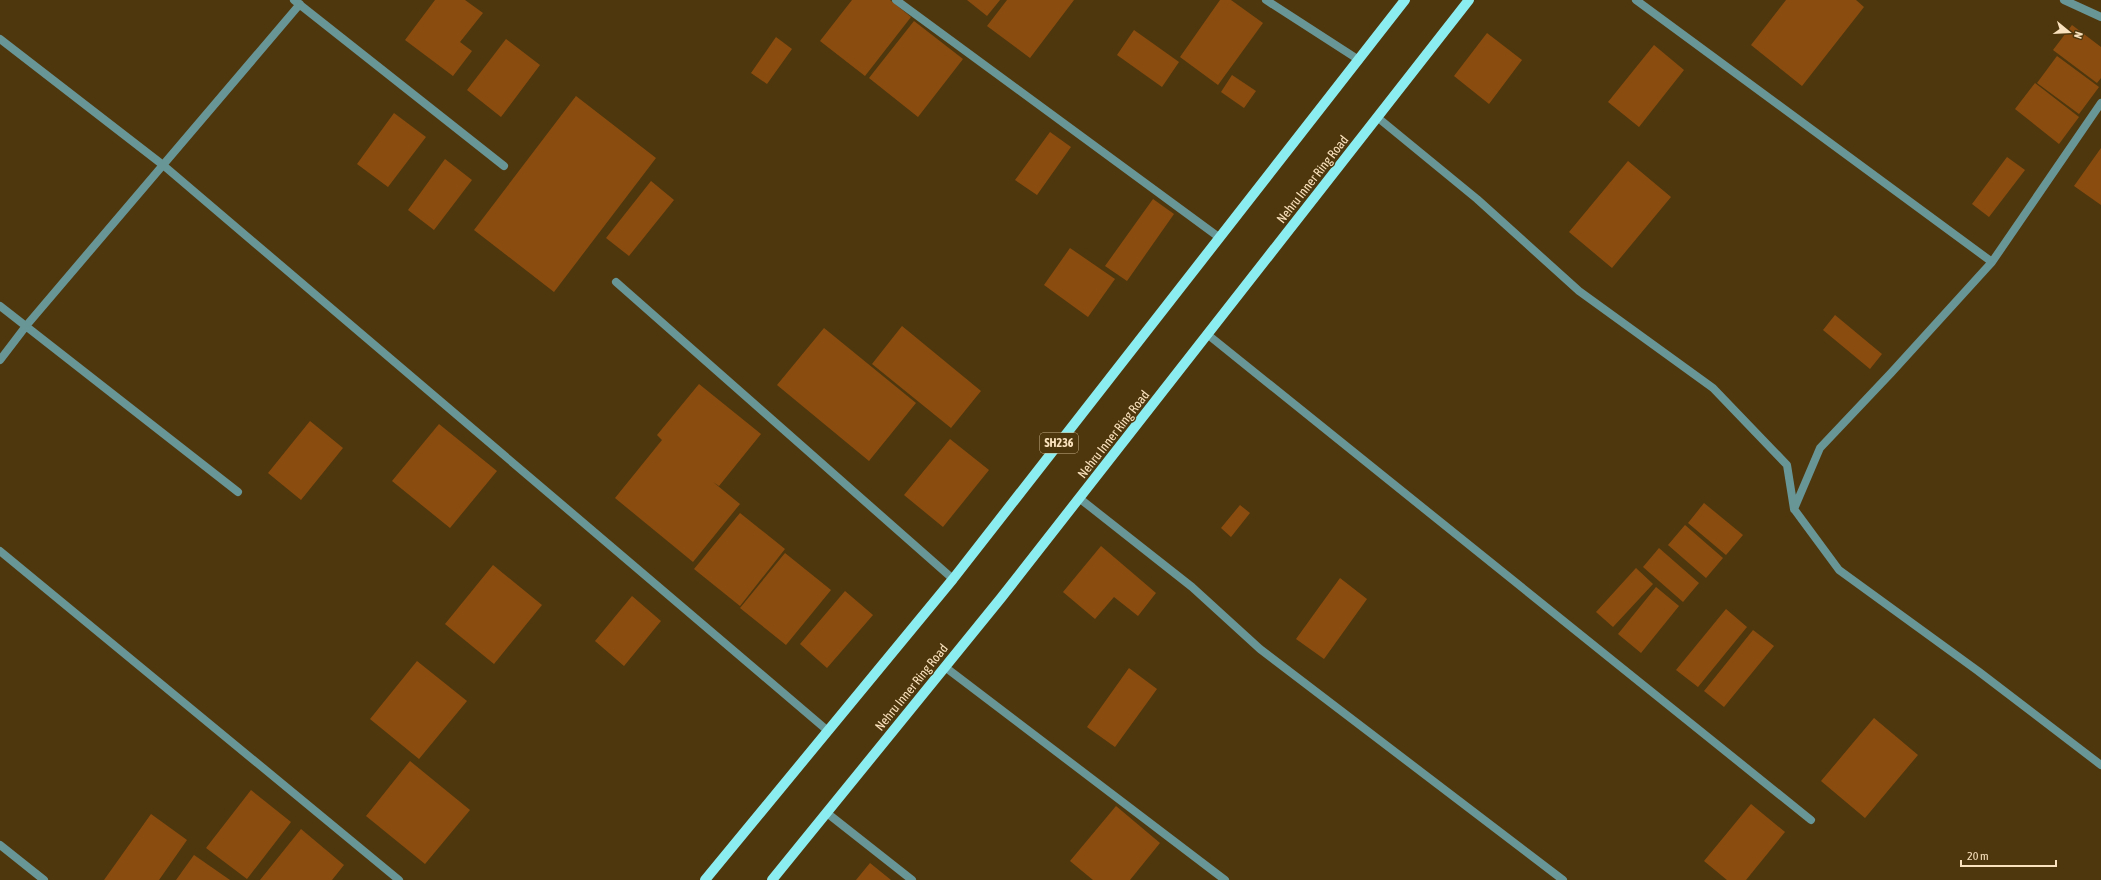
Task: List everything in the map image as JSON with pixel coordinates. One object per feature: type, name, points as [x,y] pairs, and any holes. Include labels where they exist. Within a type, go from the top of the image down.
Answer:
[{"type":"main road","name":"SH236","points":[[705,880],[953,579],[1405,0]]},
{"type":"main road","name":"Nehru Inner Ring Road","points":[[772,880],[945,667],[1079,498],[1469,0]]},
{"type":"street","points":[[896,0],[1220,238]]},
{"type":"street","points":[[1266,0],[1359,60]]},
{"type":"street","points":[[1636,0],[1992,262]]},
{"type":"street","points":[[2064,0],[2101,17]]},
{"type":"street","points":[[0,360],[26,326],[163,165],[297,2],[504,166]]},
{"type":"street","points":[[0,38],[163,165],[828,731]]},
{"type":"street","points":[[1794,509],[1820,448],[1891,373],[1992,262],[2101,103]]},
{"type":"street","points":[[1377,117],[1477,199],[1579,291],[1713,388],[1787,465],[1794,509],[1839,570],[1978,671],[2101,765]]},
{"type":"street","points":[[616,282],[953,579]]},
{"type":"street","points":[[0,306],[238,492]]},
{"type":"street","points":[[1207,334],[1811,820]]},
{"type":"street","points":[[1079,498],[1192,587],[1260,649],[1563,880]]},
{"type":"street","points":[[0,551],[398,880]]},
{"type":"street","points":[[945,667],[1225,880]]},
{"type":"street","points":[[827,813],[912,880]]},
{"type":"street","points":[[0,845],[44,880]]},
{"type":"building","points":[[435,0],[465,0],[483,13],[460,42],[472,51],[453,76],[405,40]]},
{"type":"building","points":[[852,0],[890,0],[911,17],[865,76],[820,41]]},
{"type":"building","points":[[967,0],[1000,0],[987,16]]},
{"type":"building","points":[[1007,0],[1074,0],[1030,58],[987,26]]},
{"type":"building","points":[[1220,0],[1231,0],[1263,23],[1218,85],[1180,57]]},
{"type":"building","points":[[1786,0],[1856,0],[1864,7],[1802,86],[1751,45]]},
{"type":"building","points":[[914,21],[963,59],[918,117],[869,78]]},
{"type":"building","points":[[2072,25],[2101,47],[2101,78],[2097,83],[2053,50]]},
{"type":"building","points":[[1134,30],[1179,62],[1162,87],[1117,55]]},
{"type":"building","points":[[1487,33],[1522,60],[1489,104],[1454,76]]},
{"type":"building","points":[[776,37],[792,49],[767,84],[751,73]]},
{"type":"building","points":[[506,39],[540,65],[501,117],[467,90]]},
{"type":"building","points":[[1654,45],[1684,70],[1639,127],[1608,102]]},
{"type":"building","points":[[2057,56],[2099,87],[2079,114],[2037,83]]},
{"type":"building","points":[[1232,75],[1256,91],[1244,108],[1221,92]]},
{"type":"building","points":[[2035,83],[2079,117],[2059,144],[2015,109]]},
{"type":"building","points":[[576,96],[656,158],[554,292],[474,230]]},
{"type":"building","points":[[394,113],[426,137],[388,187],[357,164]]},
{"type":"building","points":[[1050,132],[1071,147],[1037,195],[1015,180]]},
{"type":"building","points":[[2101,148],[2101,205],[2074,186]]},
{"type":"building","points":[[2007,157],[2025,170],[1989,217],[1972,204]]},
{"type":"building","points":[[445,159],[472,180],[434,230],[408,210]]},
{"type":"building","points":[[1628,161],[1671,197],[1612,268],[1569,232]]},
{"type":"building","points":[[651,181],[674,200],[629,256],[606,238]]},
{"type":"building","points":[[1153,199],[1174,214],[1127,281],[1105,266]]},
{"type":"building","points":[[1070,248],[1115,279],[1088,317],[1044,285]]},
{"type":"building","points":[[1835,315],[1882,354],[1870,369],[1823,330]]},
{"type":"building","points":[[902,326],[981,391],[951,428],[872,364]]},
{"type":"building","points":[[824,328],[916,403],[869,461],[777,385]]},
{"type":"building","points":[[699,384],[761,434],[719,486],[713,482],[740,504],[693,562],[615,498],[662,440],[657,435]]},
{"type":"building","points":[[310,421],[343,448],[301,500],[268,473]]},
{"type":"building","points":[[439,424],[497,471],[450,528],[392,481]]},
{"type":"building","points":[[950,439],[989,470],[943,527],[904,495]]},
{"type":"building","points":[[1704,503],[1743,535],[1726,555],[1688,523]]},
{"type":"building","points":[[1240,505],[1250,513],[1231,537],[1221,528]]},
{"type":"building","points":[[740,513],[785,549],[740,606],[694,569]]},
{"type":"building","points":[[1685,525],[1723,558],[1706,578],[1668,545]]},
{"type":"building","points":[[1101,546],[1156,593],[1138,616],[1114,597],[1095,619],[1063,592]]},
{"type":"building","points":[[1659,548],[1699,583],[1683,602],[1643,567]]},
{"type":"building","points":[[785,553],[831,590],[786,645],[740,608]]},
{"type":"building","points":[[493,565],[542,605],[494,664],[445,624]]},
{"type":"building","points":[[1636,568],[1653,584],[1613,627],[1596,612]]},
{"type":"building","points":[[1340,578],[1367,599],[1324,659],[1296,639]]},
{"type":"building","points":[[1656,587],[1679,606],[1641,653],[1618,634]]},
{"type":"building","points":[[845,591],[873,615],[827,668],[800,644]]},
{"type":"building","points":[[632,596],[661,621],[624,666],[595,641]]},
{"type":"building","points":[[1726,609],[1747,627],[1698,687],[1676,670]]},
{"type":"building","points":[[1753,630],[1774,646],[1724,707],[1704,691]]},
{"type":"building","points":[[417,661],[467,701],[419,759],[370,719]]},
{"type":"building","points":[[1129,668],[1157,689],[1115,747],[1087,727]]},
{"type":"building","points":[[1874,718],[1918,755],[1865,818],[1821,781]]},
{"type":"building","points":[[410,761],[470,810],[425,864],[366,816]]},
{"type":"building","points":[[251,790],[291,822],[247,879],[206,848]]},
{"type":"building","points":[[1751,804],[1785,832],[1746,880],[1727,880],[1704,861]]},
{"type":"building","points":[[1116,806],[1160,843],[1130,880],[1093,880],[1070,861]]},
{"type":"building","points":[[151,814],[187,840],[159,880],[104,880]]},
{"type":"building","points":[[301,829],[344,865],[332,880],[260,880]]},
{"type":"building","points":[[194,855],[230,880],[176,880]]},
{"type":"building","points":[[870,863],[891,880],[856,880]]}]
